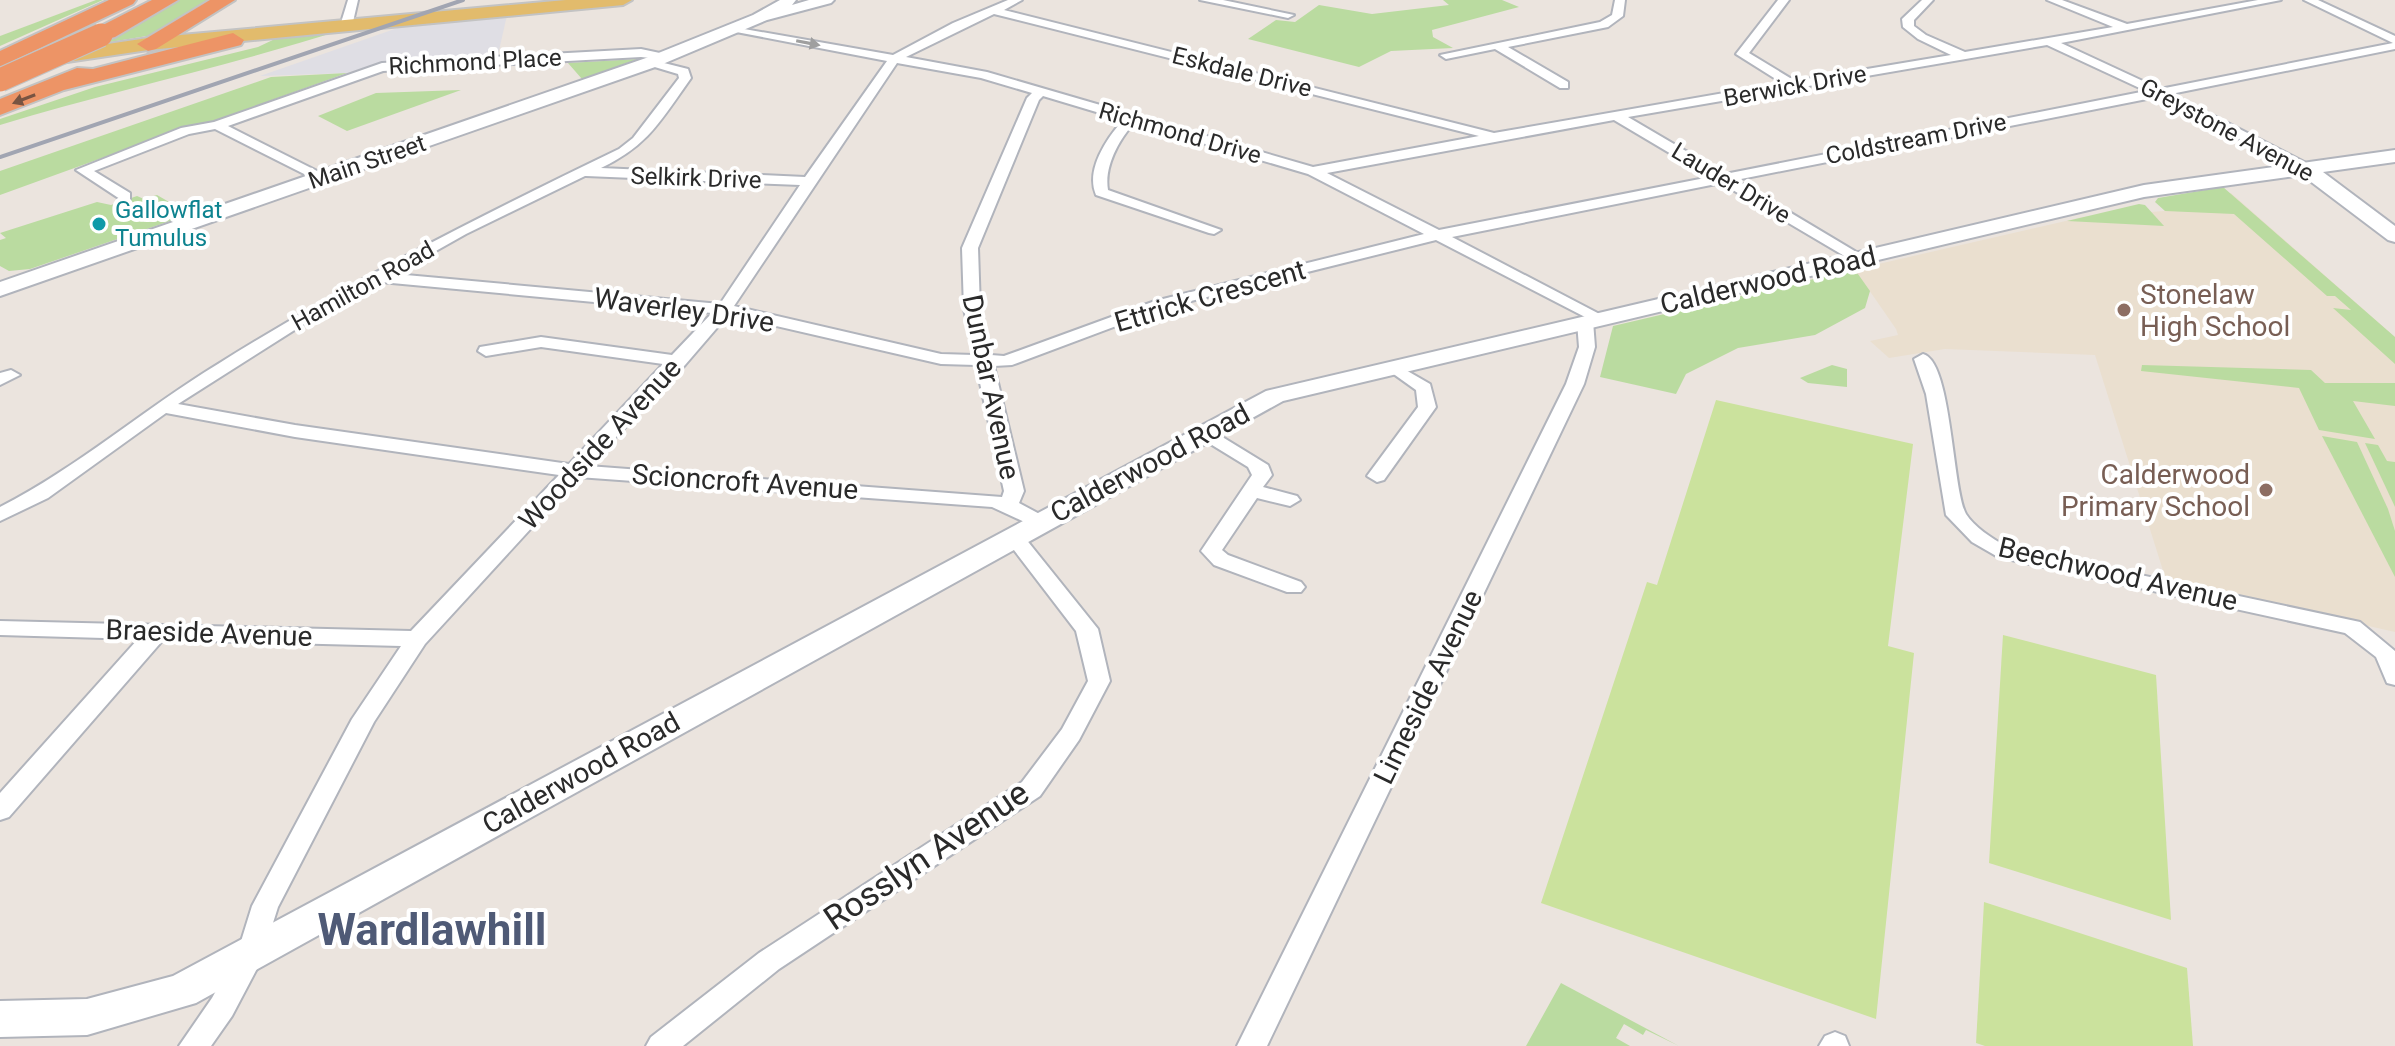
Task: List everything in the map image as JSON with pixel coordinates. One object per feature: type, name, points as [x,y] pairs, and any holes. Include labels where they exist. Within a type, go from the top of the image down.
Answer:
[{"type":"highway","points":[[0,60],[58,21],[80,0]]},
{"type":"highway","points":[[58,21],[126,0]]},
{"type":"highway","points":[[0,80],[101,35],[168,0]]},
{"type":"highway","points":[[148,44],[225,0]]},
{"type":"highway","points":[[205,12],[196,26],[198,30],[233,38]]},
{"type":"highway","points":[[64,83],[233,38]]},
{"type":"highway","points":[[0,108],[64,83],[90,70],[98,61]]},
{"type":"main road","points":[[0,80],[233,38],[623,0]]},
{"type":"main road","points":[[0,67],[148,44],[233,38]]},
{"type":"main road","points":[[35,61],[98,61],[148,44]]},
{"type":"street","points":[[346,26],[353,0]]},
{"type":"street","points":[[759,18],[782,7],[788,0]]},
{"type":"street","points":[[731,28],[826,0]]},
{"type":"street","name":"Woodside Avenue","points":[[194,1046],[222,1007],[251,953],[265,906],[364,719],[417,639],[679,361],[724,309],[805,192],[806,181],[824,165],[827,154],[894,59],[957,25],[1017,0]]},
{"type":"street","points":[[1205,0],[1288,15]]},
{"type":"street","points":[[1445,54],[1604,25],[1617,16],[1620,0]]},
{"type":"street","points":[[1784,0],[1742,54],[1795,86]]},
{"type":"street","points":[[1928,0],[1908,19],[1909,27],[1922,37],[1966,57]]},
{"type":"street","points":[[2052,0],[2127,28]]},
{"type":"street","name":"Berwick Drive","points":[[1313,171],[1610,112],[1795,86],[2276,0]]},
{"type":"street","points":[[2309,0],[2395,43]]},
{"type":"street","name":"Eskdale Drive","points":[[992,10],[1493,135]]},
{"type":"street","name":"Richmond Drive","points":[[731,28],[983,75],[1313,171],[1593,321]]},
{"type":"street","name":"Main Street","points":[[0,289],[660,59],[731,28]]},
{"type":"street","name":"Greystone Avenue","points":[[2048,41],[2155,91],[2305,168],[2395,236]]},
{"type":"street","name":"Coldstream Drive","points":[[1437,235],[2395,43]]},
{"type":"street","points":[[1498,46],[1564,85]]},
{"type":"street","name":"Richmond Place","points":[[125,196],[83,170],[186,131],[217,125],[382,67],[641,53],[660,59]]},
{"type":"street","name":"Hamilton Road","points":[[0,515],[41,494],[163,407],[298,321],[487,218],[586,172],[638,141],[685,78],[684,72],[660,59]]},
{"type":"street","name":"Dunbar Avenue","points":[[1008,505],[1014,491],[972,309],[970,248],[1033,98],[1041,92]]},
{"type":"street","name":"Lauder Drive","points":[[1610,112],[1858,259]]},
{"type":"street","points":[[1131,119],[1121,128],[1108,150],[1098,185],[1101,192],[1214,230]]},
{"type":"street","points":[[217,125],[320,178]]},
{"type":"street","name":"Calderwood Road","points":[[0,1019],[87,1017],[182,991],[1275,396],[1397,370],[2144,191],[2395,156]]},
{"type":"street","name":"Selkirk Drive","points":[[586,172],[806,181]]},
{"type":"street","points":[[1179,234],[1193,223]]},
{"type":"street","name":"Ettrick Crescent","points":[[985,363],[1006,361],[1161,304],[1437,235]]},
{"type":"street","name":"Waverley Drive","points":[[380,277],[724,309],[941,359],[985,363]]},
{"type":"street","name":"Limeside Avenue","points":[[1252,1046],[1575,384],[1593,321]]},
{"type":"street","points":[[486,351],[541,342],[679,361]]},
{"type":"street","name":"Beechwood Avenue","points":[[1923,359],[1935,394],[1956,515],[1979,538],[1998,551],[2352,627],[2385,653],[2395,677]]},
{"type":"street","points":[[1377,476],[1427,407],[1424,388],[1397,370]]},
{"type":"street","name":"Scioncroft Avenue","points":[[163,407],[295,431],[574,471],[805,486],[1008,505],[1040,522]]},
{"type":"street","points":[[1206,433],[1261,469],[1254,491],[1211,551],[1221,560],[1294,587]]},
{"type":"street","points":[[1254,491],[1290,500]]},
{"type":"street","name":"Rosslyn Avenue","points":[[661,1046],[769,961],[1031,789],[1071,734],[1099,681],[1087,629],[1014,537]]},
{"type":"street","name":"Braeside Avenue","points":[[0,628],[417,639]]},
{"type":"street","points":[[0,810],[159,630]]},
{"type":"shaded area","points":[[507,15],[498,55],[386,61],[347,73],[260,76],[409,24]]},
{"type":"shaded area","points":[[2231,193],[2395,337],[2395,632],[2166,580],[2095,355],[1945,349],[1889,358],[1870,341],[1898,335],[1896,329],[1858,274],[1848,271],[2083,217],[2164,211]]},
{"type":"green space","points":[[103,0],[0,46],[0,36]]},
{"type":"green space","points":[[178,0],[215,0],[159,34],[92,45]]},
{"type":"green space","points":[[1443,0],[1502,0],[1519,7],[1432,30],[1433,37],[1453,48],[1391,51],[1359,67],[1248,39],[1276,20],[1295,22],[1319,5],[1372,14],[1449,5]]},
{"type":"green space","points":[[344,29],[0,125],[0,119],[95,87],[258,47],[304,31]]},
{"type":"green space","points":[[638,59],[582,79],[568,63]]},
{"type":"green space","points":[[347,73],[0,195],[0,171],[271,77]]},
{"type":"green space","points":[[461,90],[347,131],[318,116],[376,93]]},
{"type":"green space","points":[[2223,187],[2395,337],[2395,364],[2333,308],[2351,310],[2335,296],[2327,296],[2234,214],[2165,211],[2155,202],[2158,198]]},
{"type":"green space","points":[[157,195],[176,206],[199,211],[30,269],[9,271],[0,266],[0,240],[6,238],[0,233],[97,202],[111,205],[137,196],[144,199]]},
{"type":"green space","points":[[2145,205],[2164,226],[2067,221]]},
{"type":"green space","points":[[1848,271],[1858,274],[1870,291],[1865,308],[1815,335],[1738,348],[1686,374],[1676,394],[1600,377],[1613,326]]},
{"type":"green space","points":[[1832,365],[1847,369],[1847,387],[1808,383],[1800,378]]},
{"type":"green space","points":[[2142,365],[2311,370],[2325,383],[2395,383],[2395,406],[2353,401],[2375,439],[2319,430],[2299,388],[2141,371]]},
{"type":"green space","points":[[1716,400],[1913,444],[1888,646],[1914,653],[1876,1019],[1541,903],[1647,582],[1657,585]]},
{"type":"green space","points":[[2322,436],[2357,442],[2395,531],[2395,577]]},
{"type":"green space","points":[[2365,443],[2378,445],[2387,461],[2395,462],[2395,507]]},
{"type":"green space","points":[[2003,635],[2156,675],[2171,920],[1989,863]]},
{"type":"green space","points":[[1984,902],[2187,968],[2193,1046],[1985,1046],[1976,1043]]},
{"type":"green space","points":[[1561,983],[1679,1046],[1646,1030],[1643,1035],[1624,1024],[1616,1038],[1630,1046],[1526,1046]]},
{"type":"railway","points":[[0,157],[463,0]]},
{"type":"place","name":"Gallowflat Tumulus","points":[[99,224]]},
{"type":"place","name":"Stonelaw High School","points":[[2124,310]]},
{"type":"place","name":"Calderwood Primary School","points":[[2266,490]]},
{"type":"district","name":"Wardlawhill","points":[[432,930]]}]
